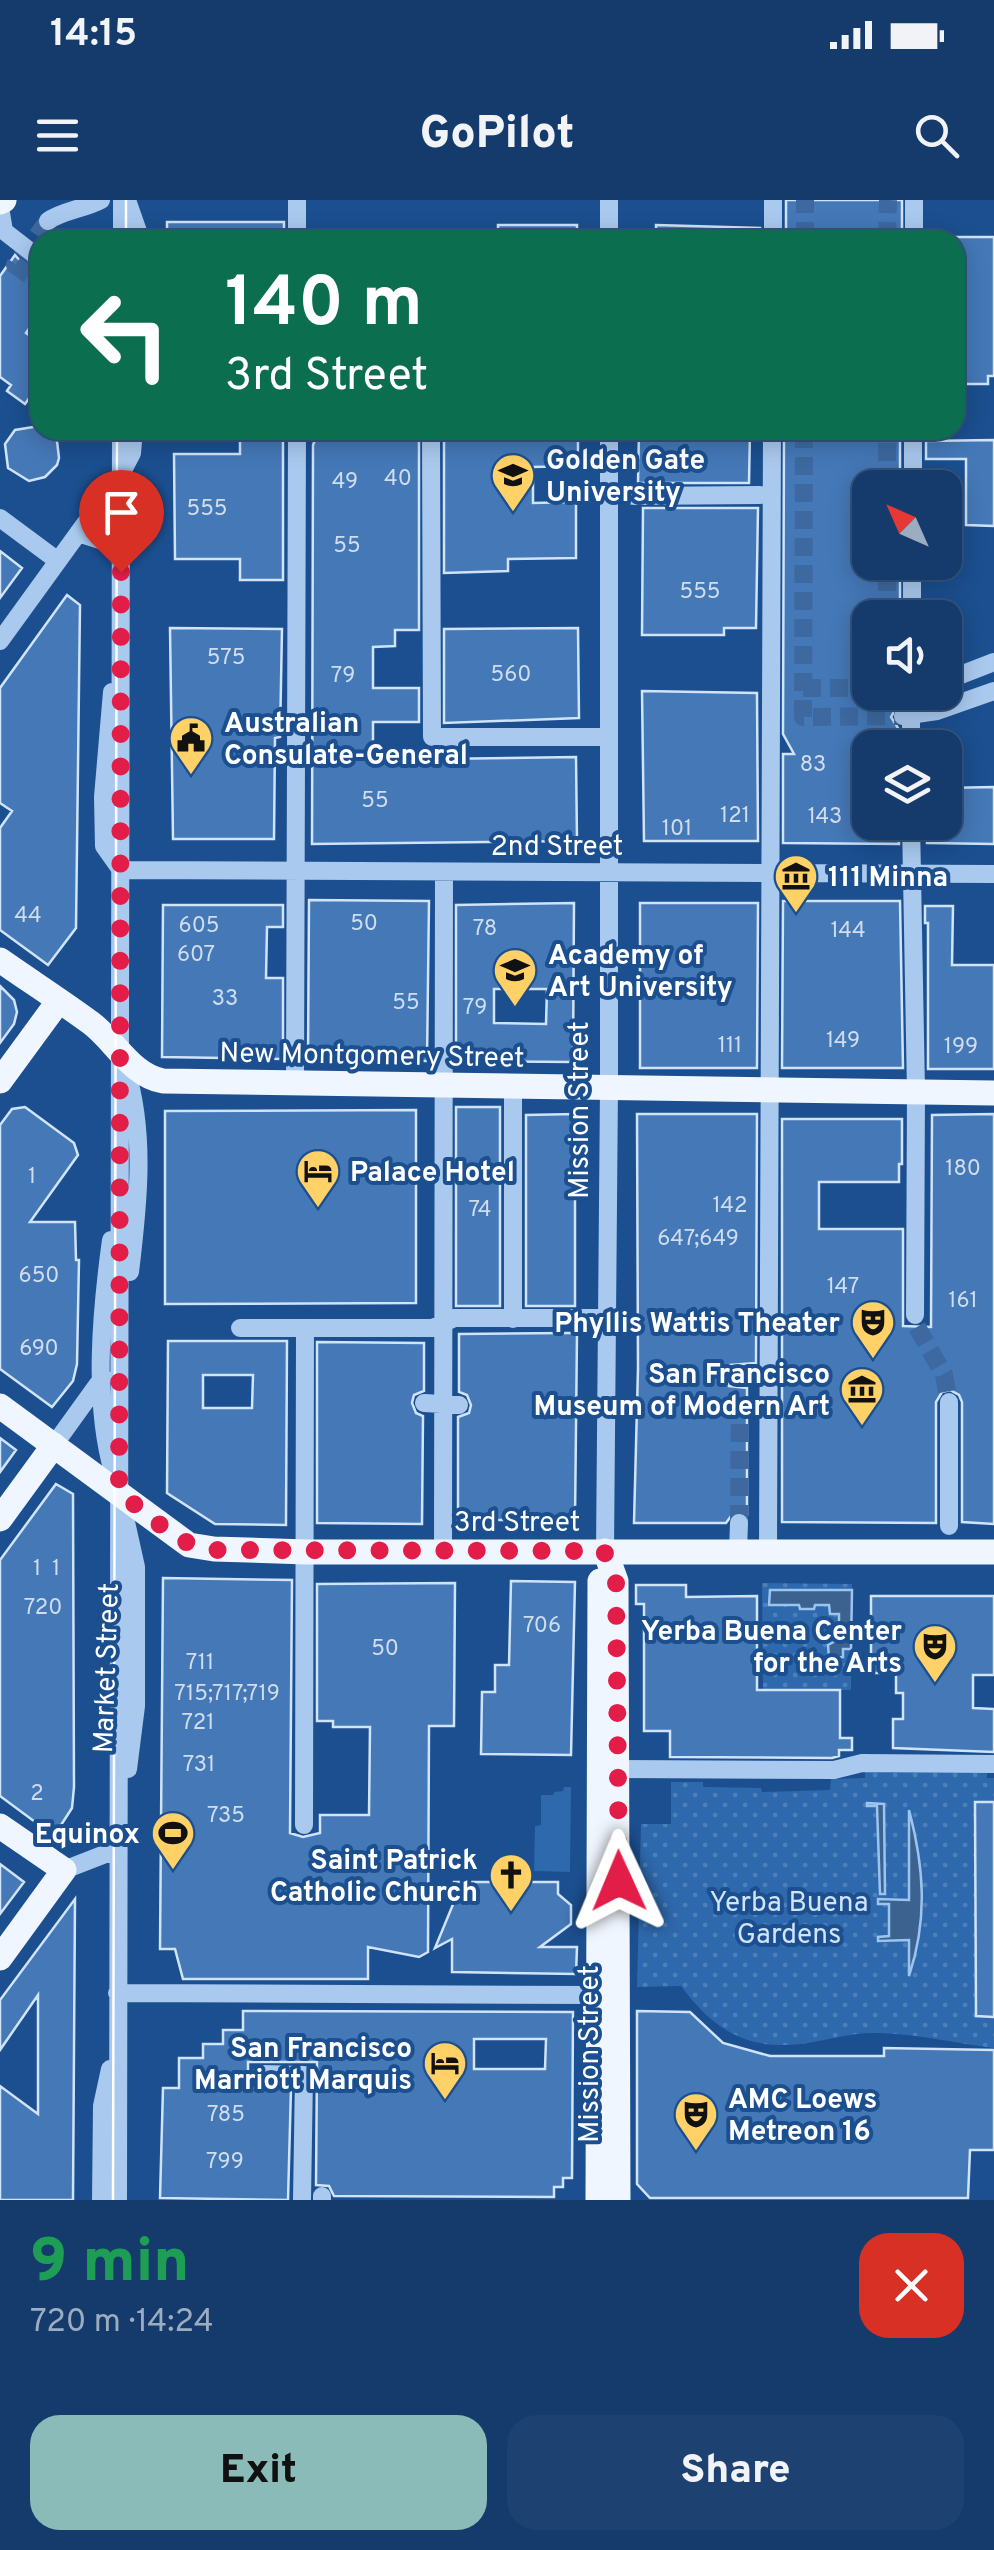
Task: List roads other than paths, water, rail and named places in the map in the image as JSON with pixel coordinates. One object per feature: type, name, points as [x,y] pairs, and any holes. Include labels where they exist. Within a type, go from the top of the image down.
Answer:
[{"type":"main road","name":"New Montgomery Street","points":[[0,960],[92,1024],[152,1079],[994,1092]]},
{"type":"main road","points":[[0,1081],[58,1002]]},
{"type":"main road","name":"3rd Street","points":[[0,1406],[189,1545],[214,1550],[994,1552]]},
{"type":"main road","points":[[0,1519],[54,1445]]},
{"type":"main road","name":"Mission Street","points":[[604,1551],[616,1580],[618,2200]]},
{"type":"main road","name":"Mission Street","points":[[598,2200],[599,1620],[604,1551]]},
{"type":"main road","points":[[0,1826],[64,1870],[0,1958]]},
{"type":"street","points":[[48,221],[101,200]]},
{"type":"street","points":[[122,230],[124,200]]},
{"type":"street","points":[[124,200],[136,230]]},
{"type":"street","points":[[297,200],[297,230]]},
{"type":"street","points":[[609,200],[609,230]]},
{"type":"street","points":[[773,200],[773,230]]},
{"type":"street","points":[[914,200],[914,230]]},
{"type":"street","points":[[1,203],[4,231],[30,250]]},
{"type":"street","name":"Market Street","points":[[118,2200],[121,440]]},
{"type":"street","name":"Market Street","points":[[122,474],[133,440]]},
{"type":"street","points":[[295,1083],[297,440]]},
{"type":"street","points":[[431,440],[432,738],[608,737]]},
{"type":"street","name":"Mission Street","points":[[604,1551],[609,1087],[608,440]]},
{"type":"street","points":[[768,1552],[768,1375],[776,1250],[769,1090],[772,440]]},
{"type":"street","points":[[913,440],[913,470]]},
{"type":"street","points":[[0,641],[122,474]]},
{"type":"street","points":[[634,496],[760,494]]},
{"type":"street","points":[[0,518],[58,561]]},
{"type":"street","points":[[78,533],[121,547]]},
{"type":"street","points":[[962,675],[994,662]]},
{"type":"street","points":[[962,699],[994,688]]},
{"type":"street","points":[[903,716],[936,711],[994,688]]},
{"type":"street","points":[[911,840],[916,1091],[909,1240],[915,1315]]},
{"type":"street","name":"2nd Street","points":[[121,870],[994,874]]},
{"type":"street","points":[[442,1552],[444,872]]},
{"type":"street","name":"Market Street","points":[[120,1050],[137,1106],[136,1216],[120,1354]]},
{"type":"street","points":[[512,1319],[513,1086]]},
{"type":"street","name":"Market Street","points":[[119,1492],[103,1439],[102,1304],[120,1168]]},
{"type":"street","points":[[240,1328],[433,1328],[454,1318],[607,1318]]},
{"type":"street","points":[[304,1825],[311,1402],[305,1328]]},
{"type":"street","points":[[739,1380],[768,1375]]},
{"type":"street","points":[[54,1445],[103,1377]]},
{"type":"street","points":[[948,1526],[949,1402]]},
{"type":"street","points":[[747,1456],[769,1456]]},
{"type":"street","points":[[747,1504],[768,1504]]},
{"type":"street","points":[[738,1552],[739,1523]]},
{"type":"street","points":[[618,1768],[834,1770],[862,1763],[994,1764]]},
{"type":"street","points":[[64,1870],[118,1849]]},
{"type":"street","points":[[117,1993],[598,1995]]},
{"type":"street","name":"Market Street","points":[[102,2200],[102,2106],[118,2039]]},
{"type":"street","points":[[261,2074],[304,2074],[302,2200]]},
{"type":"tunnel","points":[[805,200],[805,230]]},
{"type":"tunnel","points":[[887,230],[888,200]]},
{"type":"tunnel","points":[[41,230],[48,221]]},
{"type":"tunnel","points":[[29,275],[15,265],[30,245]]},
{"type":"tunnel","points":[[804,440],[803,717],[903,716]]},
{"type":"tunnel","points":[[887,440],[887,470]]},
{"type":"tunnel","points":[[887,580],[887,600]]},
{"type":"tunnel","points":[[803,688],[852,688]]},
{"type":"tunnel","points":[[887,710],[887,717]]},
{"type":"tunnel","points":[[917,1327],[944,1375],[949,1402]]},
{"type":"tunnel","points":[[739,1523],[740,1388]]},
{"type":"tram line","points":[[126,200],[126,230]]},
{"type":"tram line","points":[[113,2200],[117,440]]},
{"type":"place","name":"Golden Gate University","points":[[513,513]]},
{"type":"place","name":"Australian Consulate-General","points":[[191,776]]},
{"type":"place","name":"111 Minna","points":[[796,914]]},
{"type":"place","name":"Academy of Art University","points":[[515,1008]]},
{"type":"place","name":"Palace Hotel","points":[[318,1209]]},
{"type":"place","name":"Phyllis Wattis Theater","points":[[873,1360]]},
{"type":"place","name":"San Francisco Museum of Modern Art","points":[[862,1427]]},
{"type":"place","name":"Yerba Buena Center for the Arts","points":[[935,1684]]},
{"type":"place","name":"Equinox","points":[[173,1871]]},
{"type":"place","name":"Saint Patrick Catholic Church","points":[[511,1913]]},
{"type":"place","name":"San Francisco Marriott Marquis","points":[[445,2101]]},
{"type":"place","name":"AMC Loews Metreon 16","points":[[696,2152]]},
{"type":"park label","name":"Yerba Buena Gardens","points":[[789,1917]]}]
